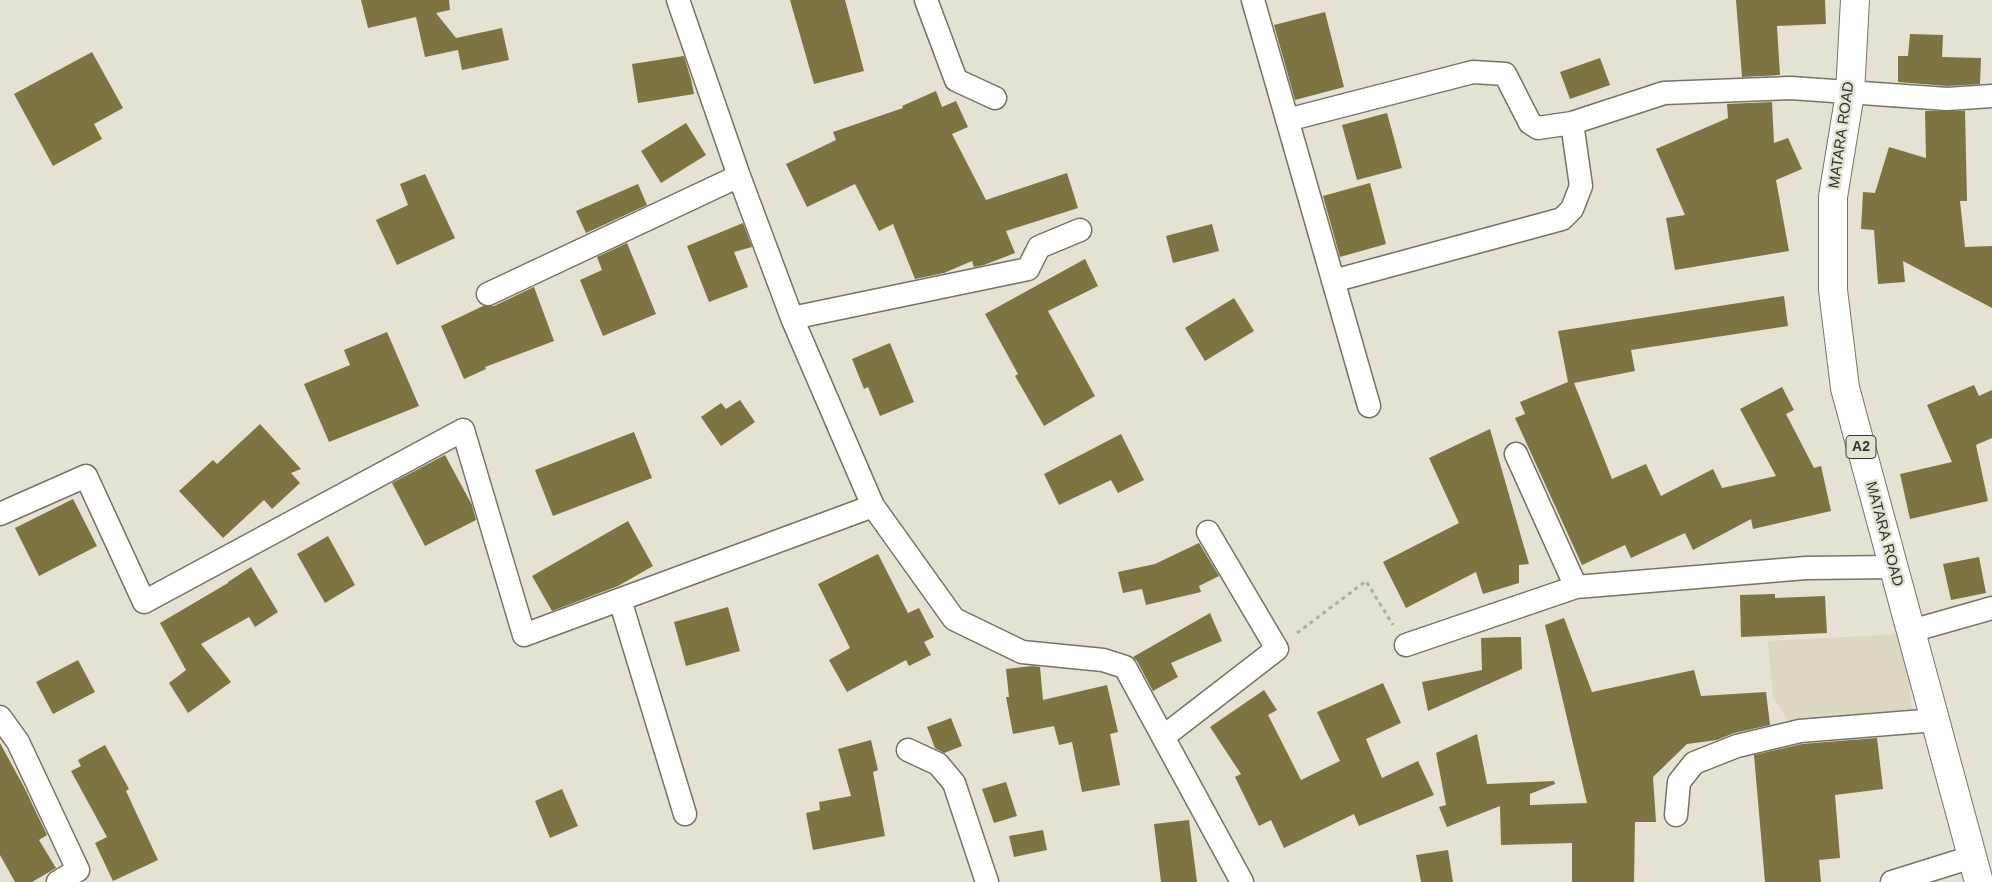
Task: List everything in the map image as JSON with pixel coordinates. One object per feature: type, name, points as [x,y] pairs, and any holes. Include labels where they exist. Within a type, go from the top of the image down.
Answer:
[{"type":"highway","name":"MATARA ROAD","points":[[1855,0],[1850,93],[1833,197],[1833,290],[1845,388],[1976,870]]},
{"type":"street","points":[[678,0],[739,176],[792,318],[873,506],[954,619],[1022,652],[1103,660],[1124,667],[1242,882]]},
{"type":"street","points":[[926,0],[956,80],[995,98]]},
{"type":"street","points":[[1253,0],[1368,406]]},
{"type":"street","points":[[1287,120],[1473,72],[1505,74],[1530,123],[1538,128],[1572,123],[1664,93],[1791,88],[1947,99],[1992,96]]},
{"type":"street","points":[[1333,281],[1562,219],[1572,209],[1581,186],[1572,123]]},
{"type":"street","points":[[488,294],[739,176]]},
{"type":"street","points":[[792,318],[1028,269],[1039,247],[1080,230]]},
{"type":"street","points":[[0,514],[86,476],[144,602],[463,430],[524,635],[873,506]]},
{"type":"street","points":[[1516,454],[1576,587]]},
{"type":"street","points":[[1163,738],[1277,649],[1208,532]]},
{"type":"street","points":[[1406,645],[1576,587],[1806,568],[1893,567]]},
{"type":"street","points":[[620,600],[685,814]]},
{"type":"street","points":[[1911,631],[1992,608]]},
{"type":"street","points":[[0,717],[18,742],[78,870],[58,882]]},
{"type":"street","points":[[1676,815],[1678,782],[1694,763],[1738,746],[1800,731],[1936,720]]},
{"type":"street","points":[[908,750],[938,764],[954,783],[987,882]]},
{"type":"street","points":[[1892,882],[1976,870]]},
{"type":"path","points":[[1277,649],[1366,581],[1406,645]]},
{"type":"shaded area","points":[[1905,634],[1912,715],[1790,724],[1773,697],[1768,641]]},
{"type":"building","points":[[361,0],[449,0],[450,10],[436,13],[456,38],[502,28],[509,60],[462,70],[458,50],[425,57],[416,17],[368,28]]},
{"type":"building","points":[[790,0],[845,0],[864,71],[814,84]]},
{"type":"building","points":[[1736,0],[1825,0],[1826,24],[1777,26],[1780,75],[1742,77]]},
{"type":"building","points":[[1325,12],[1344,87],[1295,100],[1274,25]]},
{"type":"building","points":[[1910,34],[1943,35],[1942,57],[1981,58],[1980,84],[1947,86],[1898,82],[1898,56],[1908,56]]},
{"type":"building","points":[[92,52],[123,108],[94,124],[102,139],[53,166],[14,94]]},
{"type":"building","points":[[684,56],[694,94],[638,103],[632,64]]},
{"type":"building","points":[[1600,58],[1610,85],[1570,99],[1560,72]]},
{"type":"building","points":[[936,91],[942,107],[956,101],[968,127],[952,134],[986,200],[1067,173],[1078,208],[1006,231],[1015,253],[984,265],[974,267],[972,261],[944,273],[915,279],[893,224],[879,231],[855,184],[807,207],[786,164],[836,140],[833,132],[903,108],[902,106]]},
{"type":"building","points":[[1772,102],[1774,143],[1788,138],[1802,169],[1776,180],[1789,251],[1675,270],[1666,218],[1685,215],[1656,149],[1728,118],[1727,104]]},
{"type":"building","points":[[1925,111],[1965,111],[1967,201],[1960,201],[1965,247],[1992,246],[1992,308],[1903,261],[1905,282],[1878,284],[1874,230],[1861,229],[1863,192],[1875,193],[1889,147],[1926,158]]},
{"type":"building","points":[[1387,113],[1402,168],[1357,180],[1342,125]]},
{"type":"building","points":[[686,123],[706,155],[661,183],[641,151]]},
{"type":"building","points":[[425,174],[455,238],[397,265],[376,220],[408,205],[400,184]]},
{"type":"building","points":[[1370,183],[1386,244],[1340,257],[1323,196]]},
{"type":"building","points":[[638,184],[647,205],[586,233],[576,211]]},
{"type":"building","points":[[743,223],[752,247],[734,252],[748,287],[709,302],[687,246]]},
{"type":"building","points":[[1212,224],[1219,251],[1173,263],[1166,236]]},
{"type":"building","points":[[627,243],[656,314],[603,336],[580,280],[602,270],[597,257]]},
{"type":"building","points":[[1085,259],[1098,286],[1048,311],[1095,396],[1044,426],[1015,376],[1018,374],[985,314]]},
{"type":"building","points":[[534,287],[554,341],[485,367],[486,369],[464,379],[441,326],[483,306],[494,306]]},
{"type":"building","points":[[1784,296],[1788,326],[1631,350],[1635,371],[1574,383],[1612,479],[1646,464],[1661,496],[1713,469],[1722,488],[1776,476],[1740,409],[1782,387],[1794,410],[1786,414],[1814,468],[1821,466],[1831,511],[1753,529],[1751,519],[1693,550],[1685,533],[1631,558],[1625,545],[1582,565],[1515,418],[1525,414],[1520,402],[1568,382],[1558,331]]},
{"type":"building","points":[[1234,298],[1254,331],[1205,361],[1185,328]]},
{"type":"building","points":[[387,332],[419,406],[329,442],[304,384],[350,365],[344,350]]},
{"type":"building","points":[[890,343],[914,402],[880,416],[868,387],[864,389],[852,359]]},
{"type":"building","points":[[1974,385],[1979,396],[1992,390],[1992,438],[1976,445],[1988,501],[1910,519],[1900,474],[1952,462],[1927,405]]},
{"type":"building","points":[[740,400],[755,422],[721,446],[701,417],[721,403],[726,409]]},
{"type":"building","points":[[260,424],[301,469],[291,473],[300,483],[272,509],[264,500],[223,538],[179,491],[213,460],[217,464]]},
{"type":"building","points":[[1490,429],[1529,564],[1519,565],[1519,583],[1483,594],[1476,572],[1406,608],[1383,562],[1459,523],[1429,458]]},
{"type":"building","points":[[634,432],[652,478],[553,516],[535,470]]},
{"type":"building","points":[[1121,434],[1144,480],[1118,493],[1111,480],[1059,505],[1044,474]]},
{"type":"building","points":[[445,455],[472,505],[476,520],[425,546],[392,483]]},
{"type":"building","points":[[73,499],[97,546],[39,576],[15,528]]},
{"type":"building","points":[[628,521],[653,566],[618,586],[552,611],[532,576]]},
{"type":"building","points":[[328,536],[355,585],[325,603],[297,554]]},
{"type":"building","points":[[1199,543],[1219,576],[1199,586],[1201,592],[1146,605],[1142,589],[1123,593],[1118,572],[1155,564]]},
{"type":"building","points":[[878,554],[908,613],[919,608],[934,637],[924,642],[931,655],[909,666],[906,660],[847,692],[829,660],[850,648],[818,584]]},
{"type":"building","points":[[1979,557],[1986,593],[1951,600],[1943,564]]},
{"type":"building","points":[[251,567],[278,612],[255,627],[249,617],[201,644],[231,682],[188,713],[169,683],[186,670],[160,623],[228,583]]},
{"type":"building","points":[[1775,594],[1775,598],[1825,596],[1827,633],[1741,637],[1740,595]]},
{"type":"building","points":[[728,607],[740,651],[686,666],[674,622]]},
{"type":"building","points":[[1210,613],[1222,641],[1171,663],[1178,677],[1153,691],[1133,657]]},
{"type":"building","points":[[1564,618],[1592,692],[1694,670],[1701,696],[1766,692],[1770,725],[1734,733],[1717,740],[1687,744],[1653,777],[1656,822],[1635,822],[1634,882],[1572,882],[1572,843],[1501,845],[1500,806],[1447,827],[1439,807],[1446,805],[1436,753],[1477,734],[1487,784],[1554,781],[1555,784],[1530,794],[1530,805],[1587,803],[1545,625]]},
{"type":"building","points":[[1521,637],[1522,669],[1428,711],[1422,682],[1482,670],[1481,638]]},
{"type":"building","points":[[78,660],[95,692],[53,714],[36,682]]},
{"type":"building","points":[[1040,667],[1043,700],[1107,685],[1118,732],[1110,734],[1120,785],[1082,792],[1072,742],[1059,745],[1054,726],[1013,734],[1006,697],[1009,697],[1006,669]]},
{"type":"building","points":[[1383,683],[1401,723],[1366,739],[1382,778],[1418,761],[1434,795],[1359,826],[1354,814],[1284,848],[1271,820],[1259,826],[1235,777],[1241,774],[1210,727],[1264,690],[1277,710],[1268,715],[1301,780],[1340,761],[1317,712]]},
{"type":"building","points":[[951,718],[962,746],[944,753],[935,748],[927,727]]},
{"type":"building","points":[[1877,738],[1883,789],[1835,795],[1840,858],[1819,860],[1821,882],[1765,882],[1754,755],[1802,744]]},
{"type":"building","points":[[871,740],[878,770],[873,772],[885,836],[813,850],[806,813],[820,810],[819,802],[851,796],[838,749]]},
{"type":"building","points":[[0,743],[47,835],[39,840],[56,868],[32,882],[15,882],[0,855]]},
{"type":"building","points":[[105,745],[129,789],[126,791],[158,860],[113,881],[95,843],[107,837],[71,771],[81,766],[78,760]]},
{"type":"building","points":[[1006,782],[1017,816],[994,823],[982,789]]},
{"type":"building","points":[[562,789],[578,826],[550,838],[535,801]]},
{"type":"building","points":[[1189,820],[1197,882],[1161,882],[1154,824]]},
{"type":"building","points":[[1043,830],[1047,850],[1014,857],[1009,836]]},
{"type":"building","points":[[1448,850],[1453,882],[1421,882],[1416,855]]}]
